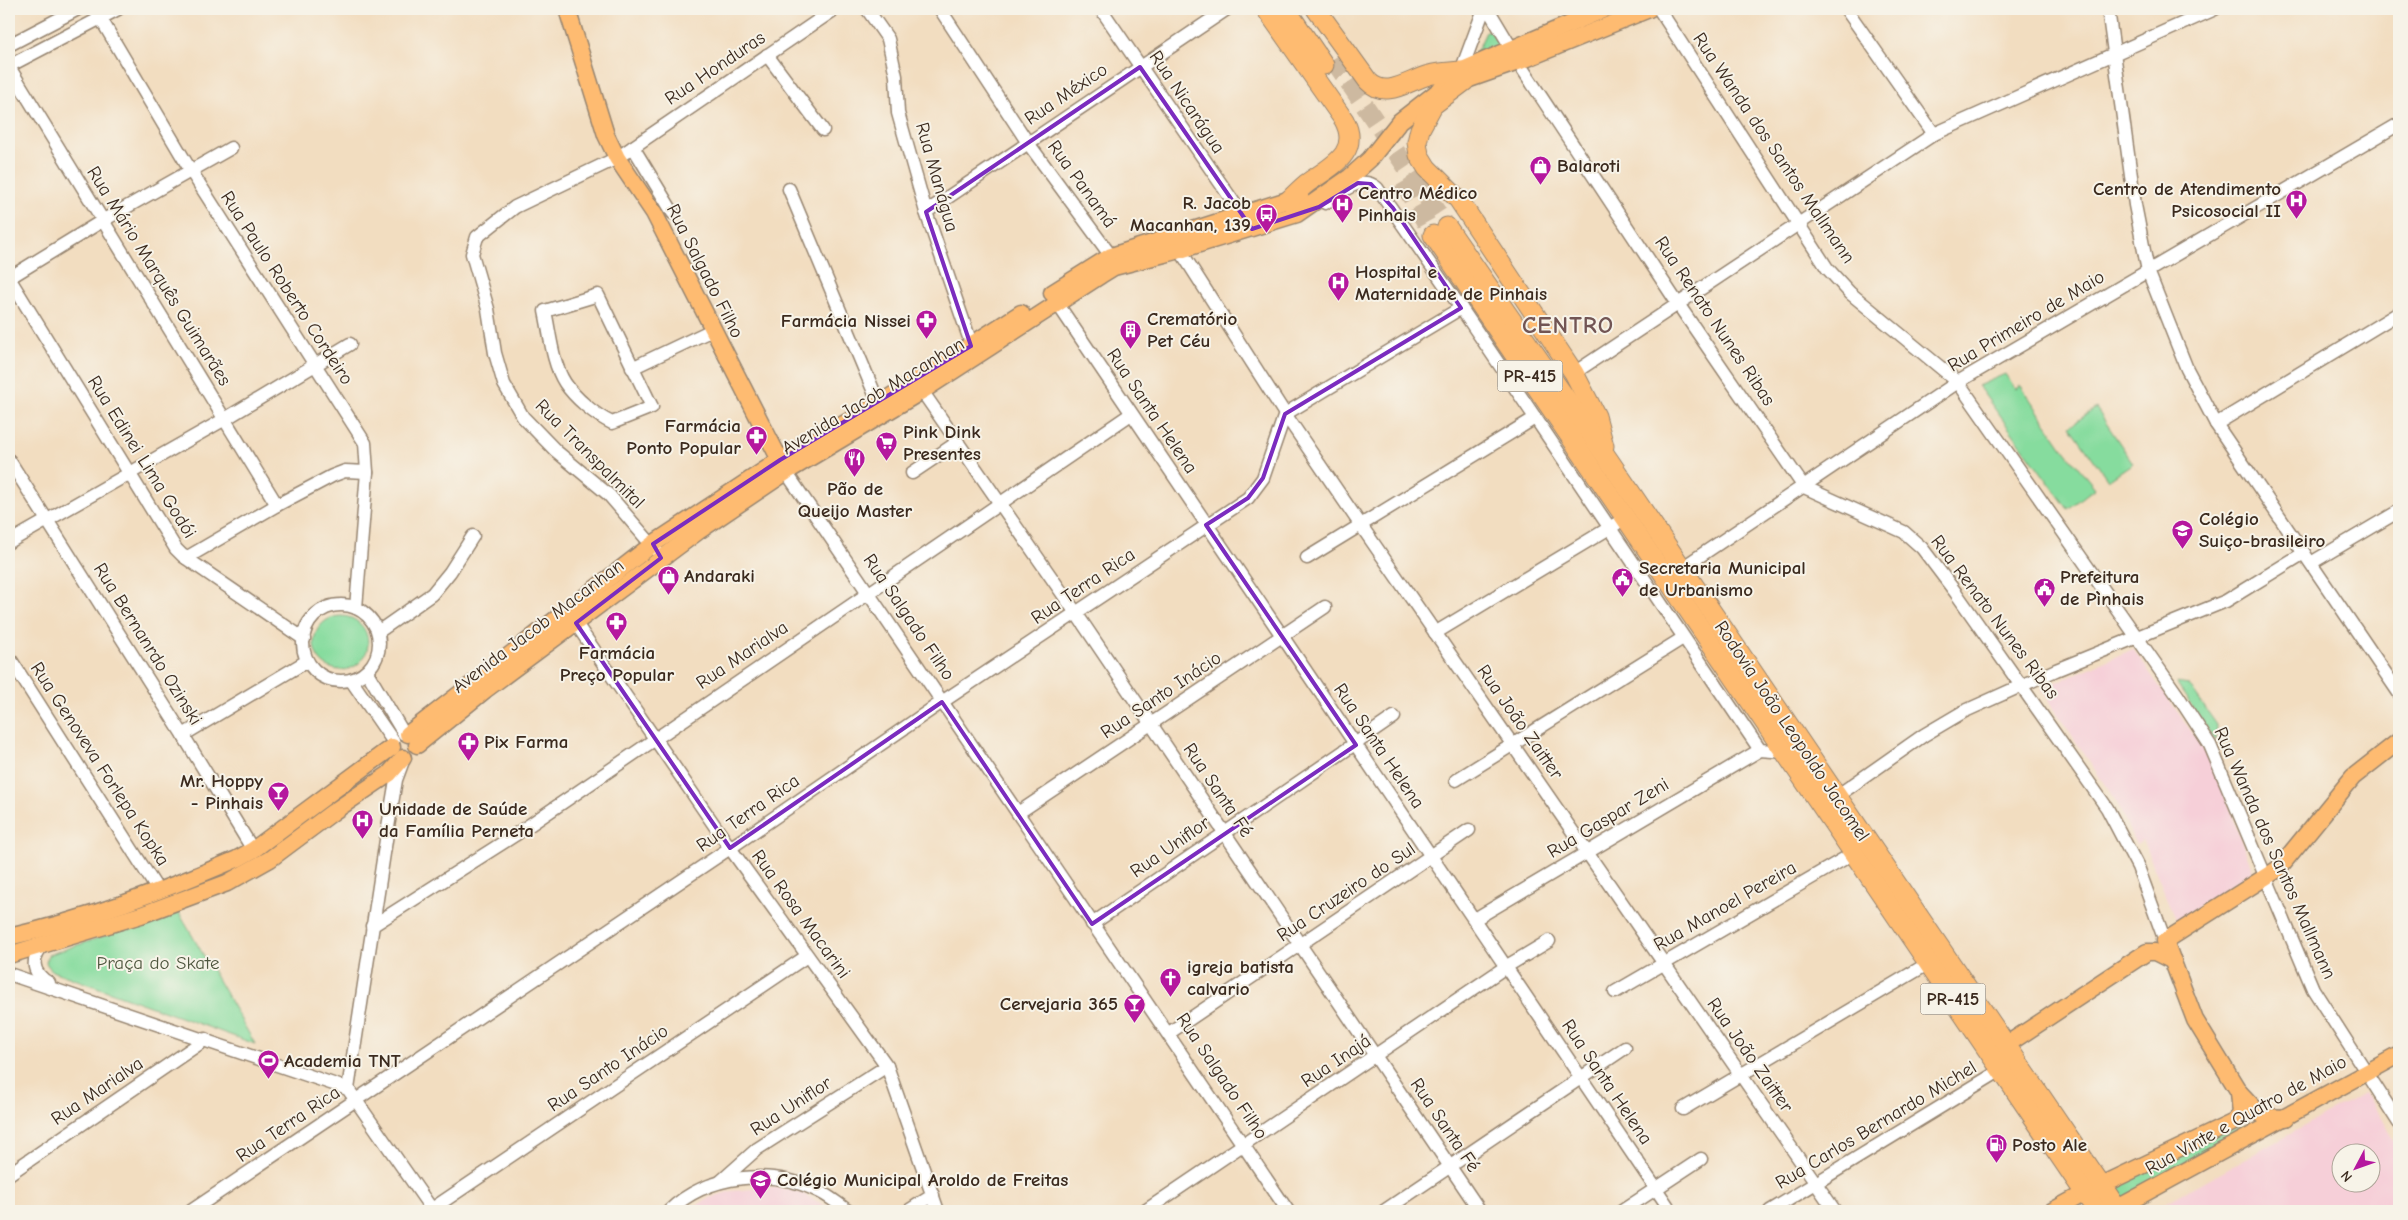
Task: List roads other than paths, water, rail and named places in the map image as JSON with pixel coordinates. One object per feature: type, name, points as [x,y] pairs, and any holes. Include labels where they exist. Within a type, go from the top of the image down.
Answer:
[{"type":"highway","points":[[1266,9],[1344,120],[1349,133],[1348,146],[1340,159],[1304,186],[1293,207]]},
{"type":"highway","points":[[1286,9],[1329,62],[1299,9]]},
{"type":"highway","points":[[1316,9],[1374,87],[1390,89],[1429,75],[1463,76]]},
{"type":"highway","points":[[1463,76],[1433,106],[1420,129],[1417,142],[1420,155],[1428,168],[1458,199],[1574,373],[1596,416],[1608,459]]},
{"type":"highway","name":"Rodovia João Leopoldo Jacomel","points":[[2097,1211],[2093,1189],[2006,1045],[1829,801],[1682,568],[1608,459],[1440,231],[1626,518],[1785,752],[1829,801],[1854,853],[2001,1070],[2093,1189],[2116,1210]]},
{"type":"main road","name":"Rua Salgado Filho","points":[[567,9],[606,134],[617,158],[654,213],[783,466]]},
{"type":"main road","points":[[1515,55],[1605,9]]},
{"type":"main road","points":[[1515,55],[1649,9]]},
{"type":"main road","name":"Avenida Jacob Macanhan","points":[[9,937],[70,921],[159,892],[252,850],[365,765],[485,690],[572,617],[657,552],[783,466],[879,404],[1056,303],[1114,267],[1180,250],[1293,207],[1350,167],[1422,103],[1441,89],[1463,76],[1515,55]]},
{"type":"main road","name":"Avenida Jacob Macanhan","points":[[783,466],[922,392],[973,351],[1094,264],[1111,256],[1174,234],[1243,216],[1293,207]]},
{"type":"main road","points":[[1174,234],[1180,250]]},
{"type":"main road","points":[[2165,941],[2278,869],[2353,777],[2399,741]]},
{"type":"main road","name":"Avenida Jacob Macanhan","points":[[9,955],[112,924],[227,883],[270,859],[375,782],[390,774],[403,743]]},
{"type":"main road","points":[[365,765],[373,774],[375,782]]},
{"type":"main road","name":"Rua Renato Nunes Ribas","points":[[2165,941],[2195,1020],[2239,1092],[2256,1111],[2266,1117],[2286,1118]]},
{"type":"main road","points":[[2006,1045],[2146,952],[2155,952],[2173,961]]},
{"type":"main road","name":"Rua Vinte e Quatro de Maio","points":[[2116,1210],[2399,1054]]},
{"type":"main road","name":"Rua Vinte e Quatro de Maio","points":[[2052,1211],[2093,1189],[2234,1122],[2241,1114],[2239,1092]]},
{"type":"street","points":[[9,45],[78,9]]},
{"type":"street","points":[[9,66],[98,14],[118,9]]},
{"type":"street","name":"Rua Honduras","points":[[617,158],[835,9]]},
{"type":"street","name":"Rua Manágua","points":[[867,9],[888,39],[896,76],[898,112],[926,212],[973,351]]},
{"type":"street","name":"Rua Panamá","points":[[940,9],[1028,142],[1111,256]]},
{"type":"street","name":"Rua Nicarágua","points":[[1101,9],[1243,216]]},
{"type":"street","name":"Rua México","points":[[926,212],[1227,9]]},
{"type":"street","points":[[1463,76],[1484,9]]},
{"type":"street","name":"Rua Renato Nunes Ribas","points":[[1488,9],[1515,55],[1678,304],[1804,487],[1904,532],[1922,548],[2023,686],[2107,808],[2138,867],[2165,941]]},
{"type":"street","name":"Rua Wanda dos Santos Mallmann","points":[[1659,9],[1827,268],[1850,293],[1958,382],[2210,744],[2314,989],[2399,1123]]},
{"type":"street","points":[[1846,9],[1934,134]]},
{"type":"street","points":[[2108,9],[2135,206],[2148,271],[2187,369],[2216,424],[2399,693]]},
{"type":"street","points":[[1574,373],[1934,134],[2215,9]]},
{"type":"street","name":"Rua Paulo Roberto Cordeiro","points":[[98,14],[191,171],[365,443],[367,472],[356,608]]},
{"type":"street","points":[[767,55],[823,130]]},
{"type":"street","name":"Rua Mário Marquês Guimarães","points":[[9,66],[102,221],[226,418],[276,505]]},
{"type":"street","name":"Rua Primeiro de Maio","points":[[1682,568],[1958,382],[2399,124]]},
{"type":"street","points":[[633,147],[673,213]]},
{"type":"street","points":[[9,278],[102,221],[231,148]]},
{"type":"street","name":"Rua Transpalmital","points":[[617,158],[515,207],[477,237],[472,254],[488,309],[504,384],[523,417],[556,451],[609,495],[657,552]]},
{"type":"street","points":[[1293,207],[1318,207],[1358,183],[1368,182],[1374,185],[1393,208],[1760,750],[1785,752]]},
{"type":"street","points":[[788,189],[879,404]]},
{"type":"street","name":"Rua João Zaitter","points":[[1180,250],[1285,414],[1586,853],[1835,1211]]},
{"type":"street","name":"Rua Edinei Lima Godói","points":[[9,278],[130,472],[171,542],[186,558],[304,639]]},
{"type":"street","points":[[598,295],[632,368],[652,407],[612,423],[601,418],[564,382],[557,363],[545,311],[598,295]]},
{"type":"street","name":"Rua Santa Helena","points":[[1056,303],[1507,966],[1671,1211]]},
{"type":"street","points":[[1285,414],[1461,308]]},
{"type":"street","points":[[2216,424],[2399,313]]},
{"type":"street","points":[[632,368],[712,330]]},
{"type":"street","points":[[9,542],[226,418],[350,344]]},
{"type":"street","name":"Rua Santa Fé","points":[[922,392],[1076,613],[1480,1211]]},
{"type":"street","name":"Rua Marialva","points":[[372,926],[515,835],[654,738],[1131,414]]},
{"type":"street","name":"Rua Terra Rica","points":[[191,1211],[730,848],[942,702],[1248,498],[1257,489],[1263,478],[1285,414]]},
{"type":"street","points":[[1307,558],[1535,418]]},
{"type":"street","points":[[912,473],[958,442]]},
{"type":"street","name":"Rua Bernanrdo Ozinski","points":[[9,460],[183,735],[252,850]]},
{"type":"street","name":"Rua Salgado Filho","points":[[783,466],[1288,1211]]},
{"type":"street","points":[[186,558],[276,505],[345,471],[367,472]]},
{"type":"street","points":[[1829,801],[1951,718],[2056,670],[2226,601],[2399,511]]},
{"type":"street","points":[[1435,633],[1626,518]]},
{"type":"street","points":[[378,632],[432,594],[450,572],[473,536]]},
{"type":"street","points":[[338,605],[356,608],[371,619],[378,632],[378,654],[367,672],[351,680],[337,681],[326,678],[315,671],[308,661],[304,639],[309,623],[322,610],[338,605]]},
{"type":"street","name":"Rua Santo Inácio","points":[[1018,813],[1325,607]]},
{"type":"street","name":"Rua Rosa Macarini","points":[[572,617],[730,848],[887,1066],[938,1211]]},
{"type":"street","points":[[1456,780],[1683,638]]},
{"type":"street","name":"Rua Genoveva Forlepa Kopka","points":[[9,657],[159,892]]},
{"type":"street","points":[[183,735],[308,661]]},
{"type":"street","points":[[348,1089],[392,799],[403,743],[367,672]]},
{"type":"street","points":[[351,680],[403,743]]},
{"type":"street","name":"Rua Uniflor","points":[[1092,924],[1356,745],[1394,717]]},
{"type":"street","name":"Rua Gaspar Zeni","points":[[1475,919],[1760,750]]},
{"type":"street","name":"Rua Cruzeiro do Sul","points":[[1168,1033],[1300,946],[1468,830]]},
{"type":"street","name":"Rua Manoel Pereira","points":[[1615,992],[1854,853]]},
{"type":"street","name":"Rua Inajá","points":[[1145,1211],[1507,966],[1548,941]]},
{"type":"street","points":[[45,943],[34,958],[34,970],[43,979],[62,990]]},
{"type":"street","name":"Rua Santo Inácio","points":[[431,1211],[807,956]]},
{"type":"street","points":[[1683,1109],[1929,963]]},
{"type":"street","points":[[9,974],[62,990],[348,1089],[431,1211]]},
{"type":"street","name":"Rua Marialva","points":[[9,1174],[206,1039]]},
{"type":"street","points":[[1384,1211],[1625,1048]]},
{"type":"street","name":"Rua Uniflor","points":[[720,1182],[757,1149],[887,1066]]},
{"type":"street","name":"Rua Carlos Bernardo Michel","points":[[1770,1211],[2001,1070]]},
{"type":"street","points":[[1622,1211],[1701,1159]]},
{"type":"street","points":[[669,1211],[694,1193],[720,1182],[753,1177],[788,1180],[820,1191],[848,1211]]},
{"type":"street","points":[[908,1211],[933,1195]]},
{"type":"tunnel","points":[[1333,59],[1447,227]]},
{"type":"tunnel","points":[[1403,182],[1433,235]]},
{"type":"place","name":"Balaroti","points":[[1541,185]]},
{"type":"place","name":"Centro de Atendimento Psicosocial II","points":[[2297,219]]},
{"type":"place","name":"Centro Médico Pinhais","points":[[1342,223]]},
{"type":"place","name":"R. Jacob Macanhan, 139","points":[[1267,233]]},
{"type":"place","name":"Hospital e Maternidade de Pinhais","points":[[1339,302]]},
{"type":"place","name":"Farmácia Nissei","points":[[927,340]]},
{"type":"place","name":"Crematório Pet Céu","points":[[1131,349]]},
{"type":"place","name":"Farmácia Ponto Popular","points":[[757,456]]},
{"type":"place","name":"Pink Dink Presentes","points":[[887,462]]},
{"type":"place","name":"Pão de Queijo Master","points":[[855,477]]},
{"type":"place","name":"Colégio Suiço-brasileiro","points":[[2183,549]]},
{"type":"place","name":"Andaraki","points":[[668,595]]},
{"type":"place","name":"Secretaria Municipal de Urbanismo","points":[[1623,598]]},
{"type":"place","name":"Prefeitura de Pìnhais","points":[[2044,607]]},
{"type":"place","name":"Farmácia Preço Popular","points":[[617,641]]},
{"type":"place","name":"Pix Farma","points":[[468,761]]},
{"type":"place","name":"Mr. Hoppy - Pinhais","points":[[279,811]]},
{"type":"place","name":"Unidade de Saúde da Família Perneta","points":[[363,839]]},
{"type":"place","name":"igreja batista calvario","points":[[1171,997]]},
{"type":"place","name":"Cervejaria 365","points":[[1134,1023]]},
{"type":"place","name":"Academia TNT","points":[[268,1080]]},
{"type":"place","name":"Posto Ale","points":[[1996,1164]]},
{"type":"place","name":"Colégio Municipal Aroldo de Freitas","points":[[761,1199]]},
{"type":"district","name":"CENTRO","points":[[1568,325]]},
{"type":"park label","name":"Praça do Skate","points":[[158,963]]}]
